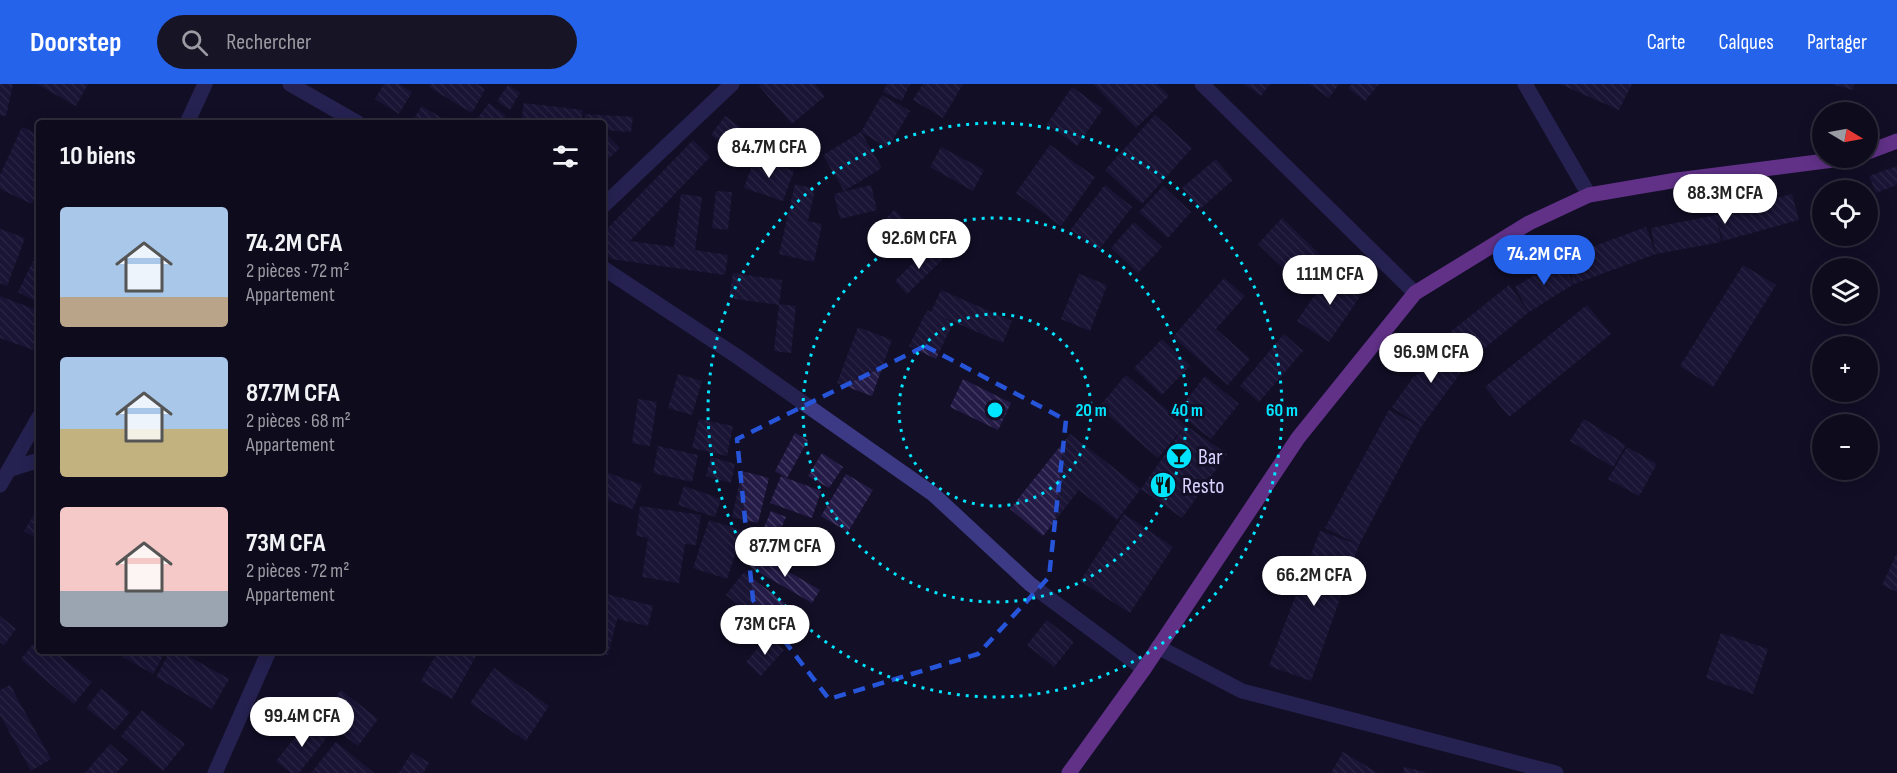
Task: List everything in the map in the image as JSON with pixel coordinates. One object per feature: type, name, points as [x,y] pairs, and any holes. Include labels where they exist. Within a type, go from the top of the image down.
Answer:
[{"type":"main road","points":[[1878,148],[1897,141]]},
{"type":"main road","points":[[1069,773],[1144,669],[1298,438],[1415,293],[1529,223],[1588,195],[1677,180],[1812,163]]},
{"type":"street","points":[[188,120],[205,84]]},
{"type":"street","points":[[290,84],[353,120]]},
{"type":"street","points":[[606,203],[732,84]]},
{"type":"street","points":[[1202,84],[1415,293]]},
{"type":"street","points":[[1525,84],[1588,195]]},
{"type":"street","points":[[606,270],[738,357],[933,494],[1030,584],[1144,669]]},
{"type":"street","points":[[0,485],[36,423]]},
{"type":"street","points":[[11,469],[36,461]]},
{"type":"street","points":[[1158,647],[1242,690],[1556,773]]},
{"type":"street","points":[[215,773],[268,654]]},
{"type":"highlighted area","points":[[925,346],[1066,420],[1049,577],[978,654],[829,699],[753,600],[737,439]]},
{"type":"building","points":[[0,84],[13,84],[6,116],[0,115]]},
{"type":"building","points":[[37,84],[88,84],[76,106]]},
{"type":"building","points":[[384,84],[399,84],[412,92],[399,114],[375,99]]},
{"type":"building","points":[[431,84],[477,84],[485,89],[472,113],[429,87]]},
{"type":"building","points":[[761,84],[815,84],[825,96],[792,124],[759,86]]},
{"type":"building","points":[[887,84],[910,84],[902,101],[883,92]]},
{"type":"building","points":[[923,84],[963,84],[943,118],[913,100]]},
{"type":"building","points":[[1093,84],[1157,84],[1169,96],[1136,128]]},
{"type":"building","points":[[1244,84],[1270,84],[1261,96]]},
{"type":"building","points":[[1309,84],[1339,84],[1329,98]]},
{"type":"building","points":[[1352,84],[1379,84],[1365,101],[1348,88]]},
{"type":"building","points":[[1560,84],[1632,84],[1619,110]]},
{"type":"building","points":[[1832,84],[1854,84],[1853,90]]},
{"type":"building","points":[[508,85],[520,93],[510,110],[497,101]]},
{"type":"building","points":[[1072,87],[1103,109],[1077,146],[1047,124]]},
{"type":"building","points":[[882,95],[910,111],[888,148],[861,132]]},
{"type":"building","points":[[489,103],[506,116],[503,120],[476,120]]},
{"type":"building","points":[[524,103],[583,110],[581,120],[521,120]]},
{"type":"building","points":[[422,106],[445,120],[413,120]]},
{"type":"building","points":[[585,114],[633,117],[631,132],[606,130],[606,120],[584,120]]},
{"type":"building","points":[[1155,115],[1192,148],[1142,204],[1105,170]]},
{"type":"building","points":[[725,116],[758,140],[744,159],[711,135]]},
{"type":"building","points":[[22,127],[36,134],[36,195],[32,204],[0,189],[0,175]]},
{"type":"building","points":[[861,132],[882,168],[844,191],[823,155]]},
{"type":"building","points":[[606,133],[620,148],[606,161]]},
{"type":"building","points":[[693,140],[710,157],[630,241],[674,247],[681,194],[702,197],[695,250],[728,255],[725,275],[611,259],[606,254],[606,230]]},
{"type":"building","points":[[1050,145],[1095,177],[1061,226],[1016,193]]},
{"type":"building","points":[[941,147],[984,170],[973,191],[930,167]]},
{"type":"building","points":[[755,157],[794,171],[783,201],[744,188]]},
{"type":"building","points":[[1216,159],[1233,180],[1200,209],[1182,188]]},
{"type":"building","points":[[1897,166],[1897,185],[1878,192],[1878,180],[1871,180],[1869,176]]},
{"type":"building","points":[[795,184],[815,189],[808,221],[822,224],[814,262],[779,254]]},
{"type":"building","points":[[871,185],[877,210],[840,219],[834,194]]},
{"type":"building","points":[[1105,185],[1132,207],[1098,251],[1071,229]]},
{"type":"building","points":[[1163,186],[1191,212],[1168,238],[1139,212]]},
{"type":"building","points":[[716,191],[732,192],[728,230],[712,228]]},
{"type":"building","points":[[1792,194],[1799,220],[1723,241],[1717,218],[1721,242],[1656,254],[1651,228],[1716,215]]},
{"type":"building","points":[[894,210],[908,222],[883,250],[869,237]]},
{"type":"building","points":[[1282,218],[1332,266],[1307,291],[1258,244]]},
{"type":"building","points":[[1134,222],[1162,247],[1138,273],[1111,248]]},
{"type":"building","points":[[1646,227],[1656,254],[1574,284],[1565,257]]},
{"type":"building","points":[[0,229],[25,238],[7,286],[0,283]]},
{"type":"building","points":[[930,246],[943,259],[907,294],[895,281]]},
{"type":"building","points":[[1560,260],[1574,284],[1529,312],[1515,287]]},
{"type":"building","points":[[33,261],[36,262],[36,301],[18,292]]},
{"type":"building","points":[[1743,265],[1776,285],[1713,387],[1680,366]]},
{"type":"building","points":[[1332,270],[1363,292],[1329,342],[1297,321]]},
{"type":"building","points":[[733,273],[782,280],[779,305],[729,298]]},
{"type":"building","points":[[1079,274],[1107,285],[1090,331],[1061,319]]},
{"type":"building","points":[[1224,278],[1245,296],[1216,329],[1250,359],[1228,385],[1173,337]]},
{"type":"building","points":[[1509,285],[1529,312],[1470,360],[1448,334]]},
{"type":"building","points":[[941,290],[1012,321],[1003,343],[935,314],[953,323],[936,359],[909,346],[927,310],[931,312]]},
{"type":"building","points":[[0,296],[36,310],[36,351],[0,338]]},
{"type":"building","points":[[779,304],[796,306],[791,353],[774,351]]},
{"type":"building","points":[[1587,305],[1611,334],[1509,417],[1485,387]]},
{"type":"building","points":[[858,327],[892,340],[872,396],[837,383]]},
{"type":"building","points":[[1284,334],[1303,351],[1259,402],[1240,386]]},
{"type":"building","points":[[1162,339],[1190,366],[1162,395],[1134,368]]},
{"type":"building","points":[[1443,340],[1470,360],[1421,427],[1392,407],[1414,376],[1421,381],[1416,376]]},
{"type":"building","points":[[678,374],[702,381],[692,415],[668,408]]},
{"type":"building","points":[[1126,375],[1185,425],[1227,454],[1182,518],[1141,489],[1184,427],[1158,458],[1099,407]]},
{"type":"building","points":[[1205,376],[1239,404],[1211,439],[1177,412]]},
{"type":"building","points":[[963,379],[1011,403],[998,430],[950,407]]},
{"type":"building","points":[[638,399],[657,402],[650,446],[632,443]]},
{"type":"building","points":[[1389,410],[1421,427],[1359,545],[1325,528]]},
{"type":"building","points":[[699,419],[733,426],[727,456],[692,448]]},
{"type":"building","points":[[1584,419],[1626,445],[1613,467],[1570,441]]},
{"type":"building","points":[[795,433],[808,440],[787,478],[775,471]]},
{"type":"building","points":[[1070,434],[1141,489],[1117,520],[1079,490],[1043,536],[1010,509]]},
{"type":"building","points":[[658,446],[698,455],[692,482],[653,473]]},
{"type":"building","points":[[1627,447],[1657,464],[1639,496],[1608,479]]},
{"type":"building","points":[[822,453],[843,467],[829,488],[808,476]]},
{"type":"building","points":[[711,457],[735,464],[731,483],[706,476]]},
{"type":"building","points":[[742,471],[769,478],[758,523],[732,517]]},
{"type":"building","points":[[606,472],[642,485],[633,509],[606,499]]},
{"type":"building","points":[[846,474],[873,490],[848,532],[821,516]]},
{"type":"building","points":[[781,476],[821,491],[812,518],[770,503]]},
{"type":"building","points":[[684,486],[721,499],[715,517],[678,505]]},
{"type":"building","points":[[640,506],[701,515],[696,545],[685,544],[679,583],[642,577],[648,538],[636,536]]},
{"type":"building","points":[[771,511],[786,517],[774,545],[759,539]]},
{"type":"building","points":[[35,513],[36,538],[24,531]]},
{"type":"building","points":[[1124,514],[1173,547],[1130,613],[1080,581]]},
{"type":"building","points":[[709,520],[743,531],[727,579],[693,568]]},
{"type":"building","points":[[1320,531],[1359,545],[1311,681],[1269,666]]},
{"type":"building","points":[[1897,553],[1897,592],[1882,585]]},
{"type":"building","points":[[758,554],[820,590],[812,603],[750,567]]},
{"type":"building","points":[[744,572],[802,616],[784,640],[726,595]]},
{"type":"building","points":[[606,594],[653,606],[648,626],[617,619],[608,655],[603,654],[606,654]]},
{"type":"building","points":[[0,616],[16,629],[4,645],[0,642]]},
{"type":"building","points":[[1047,620],[1074,642],[1054,667],[1027,645]]},
{"type":"building","points":[[1721,633],[1768,649],[1753,694],[1706,678]]},
{"type":"building","points":[[768,636],[784,650],[761,676],[746,662]]},
{"type":"building","points":[[36,641],[36,654],[58,654],[92,682],[74,704],[21,659]]},
{"type":"building","points":[[124,654],[164,654],[153,674],[123,657]]},
{"type":"building","points":[[168,654],[184,654],[229,679],[212,709],[156,677]]},
{"type":"building","points":[[436,654],[477,654],[452,699],[421,681]]},
{"type":"building","points":[[494,668],[549,706],[526,741],[470,703]]},
{"type":"building","points":[[10,685],[51,759],[31,771],[0,715],[0,690]]},
{"type":"building","points":[[101,689],[130,712],[115,730],[86,708]]},
{"type":"building","points":[[341,690],[378,719],[358,746],[320,717]]},
{"type":"building","points":[[142,710],[185,744],[163,771],[121,736]]},
{"type":"building","points":[[309,720],[328,736],[299,773],[291,773],[276,761]]},
{"type":"building","points":[[336,742],[374,773],[311,773]]},
{"type":"building","points":[[110,744],[128,760],[116,773],[85,773]]},
{"type":"building","points":[[412,752],[429,763],[423,773],[399,773]]},
{"type":"building","points":[[1343,752],[1378,773],[1331,773]]},
{"type":"building","points":[[1404,767],[1425,772],[1425,773],[1403,773]]},
{"type":"place","name":"Bar","points":[[1179,456]]},
{"type":"place","name":"Resto","points":[[1163,485]]}]
